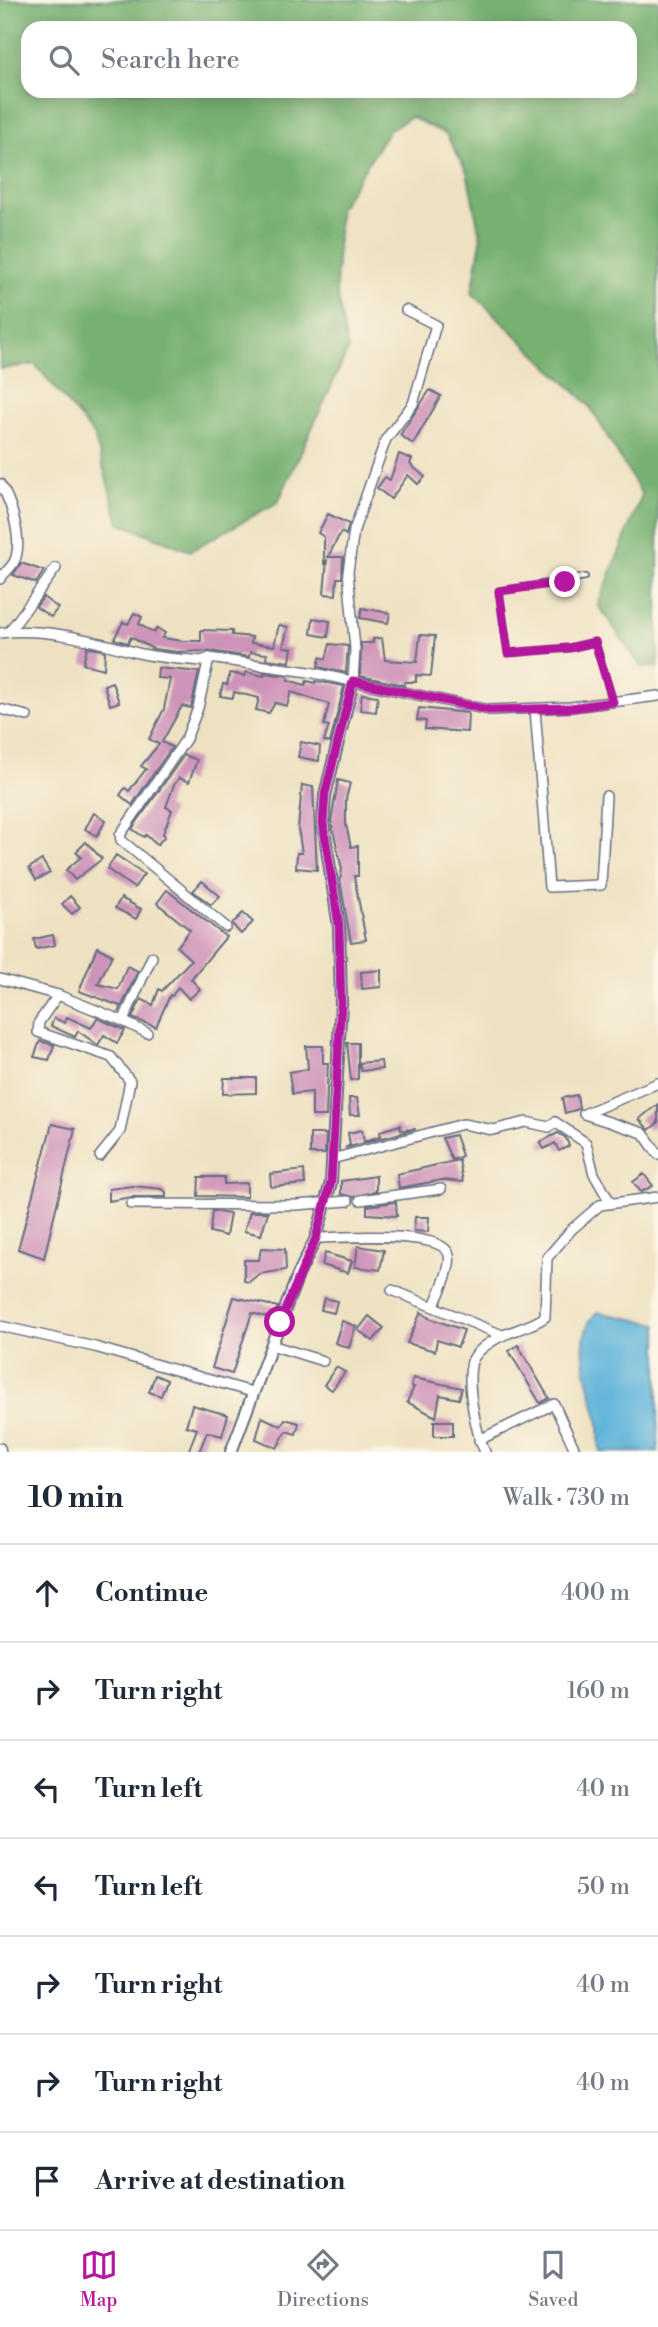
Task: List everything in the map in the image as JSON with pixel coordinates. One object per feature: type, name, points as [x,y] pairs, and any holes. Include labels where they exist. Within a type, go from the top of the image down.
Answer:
[{"type":"street","points":[[231,1452],[298,1275],[316,1238],[326,1204],[332,1159],[341,986],[339,926],[323,823],[325,794],[353,681],[355,649],[348,572],[354,530],[386,439],[413,404],[436,325],[406,310]]},
{"type":"street","points":[[0,484],[16,535],[17,551],[14,562],[0,579]]},
{"type":"street","points":[[4,632],[56,568]]},
{"type":"street","points":[[4,632],[52,634],[109,643],[140,654],[202,661],[209,659],[309,672],[489,710],[535,709],[658,696]]},
{"type":"street","points":[[209,659],[198,708],[186,739],[120,835],[121,841],[226,927]]},
{"type":"street","points":[[0,709],[27,716]]},
{"type":"street","points":[[535,709],[549,887],[601,886],[606,796]]},
{"type":"street","points":[[123,1021],[152,957]]},
{"type":"street","points":[[0,979],[58,995],[147,1033]]},
{"type":"street","points":[[58,995],[39,1023],[38,1032],[111,1057],[130,1081],[120,1130],[100,1156]]},
{"type":"street","points":[[658,1083],[584,1114],[643,1133],[658,1154]]},
{"type":"street","points":[[332,1159],[463,1124],[493,1130],[526,1122],[549,1127],[555,1122],[586,1143],[594,1174],[610,1202]]},
{"type":"street","points":[[360,1200],[441,1189]]},
{"type":"street","points":[[485,1452],[479,1440],[471,1366],[476,1354],[502,1335],[534,1325],[545,1317],[547,1258],[572,1229],[600,1205],[610,1202],[644,1202],[658,1197]]},
{"type":"street","points":[[131,1203],[326,1204],[348,1201]]},
{"type":"street","points":[[316,1238],[422,1238],[440,1243],[447,1249],[450,1259],[434,1306]]},
{"type":"street","points":[[393,1290],[502,1335]]},
{"type":"street","points":[[0,1326],[95,1347],[252,1392]]},
{"type":"street","points":[[271,1345],[323,1362]]},
{"type":"street","points":[[479,1440],[554,1404],[576,1452]]},
{"type":"lane","points":[[585,577],[499,591],[508,653],[569,648],[595,642],[613,702]]},
{"type":"green space","points":[[0,0],[658,0],[658,668],[641,666],[598,605],[642,495],[589,405],[472,293],[481,240],[467,172],[446,134],[411,117],[389,130],[339,209],[336,290],[348,350],[278,502],[190,551],[119,523],[94,435],[35,364],[0,369]]},
{"type":"water","points":[[597,1312],[658,1324],[658,1452],[601,1452],[599,1423],[587,1378],[584,1349],[589,1323]]},
{"type":"building","points":[[430,390],[441,396],[413,444],[400,435]]},
{"type":"building","points":[[399,454],[412,459],[410,464],[425,477],[418,484],[408,475],[391,499],[377,488],[385,477],[390,480]]},
{"type":"building","points":[[328,514],[349,524],[346,535],[341,532],[328,557],[343,557],[342,578],[337,578],[336,595],[324,594],[327,559],[324,565],[324,537],[318,533]]},
{"type":"building","points":[[21,563],[44,571],[36,583],[13,575]]},
{"type":"building","points":[[43,597],[58,608],[51,617],[36,607]]},
{"type":"building","points":[[362,608],[390,613],[388,623],[360,618]]},
{"type":"building","points":[[134,613],[142,617],[139,624],[154,633],[157,628],[165,633],[162,638],[183,641],[201,641],[201,630],[232,631],[232,635],[252,637],[251,643],[274,646],[279,625],[288,627],[283,647],[292,648],[290,662],[266,659],[267,654],[250,652],[249,657],[210,651],[178,652],[153,649],[131,637],[128,643],[114,639],[123,622],[128,624]]},
{"type":"building","points":[[313,618],[330,621],[328,637],[311,634]]},
{"type":"building","points":[[420,635],[435,636],[431,676],[416,675],[416,682],[405,682],[404,685],[360,676],[361,643],[373,643],[373,639],[382,638],[385,660],[417,662]]},
{"type":"building","points":[[330,644],[348,646],[346,673],[318,667],[320,657],[326,659]]},
{"type":"building","points":[[87,647],[105,651],[104,669],[83,664]]},
{"type":"building","points":[[158,668],[199,672],[191,708],[182,706],[162,742],[172,747],[132,805],[120,795],[125,788],[129,791],[146,769],[141,766],[159,744],[149,739],[164,709],[170,679],[157,678]]},
{"type":"building","points":[[246,672],[264,676],[264,673],[288,676],[288,680],[305,685],[307,681],[316,681],[344,686],[330,743],[324,741],[329,726],[324,725],[329,704],[291,692],[287,706],[275,703],[269,713],[256,710],[259,698],[234,692],[233,698],[220,696],[230,673],[245,676]]},
{"type":"building","points":[[112,682],[119,702],[110,705],[104,685]]},
{"type":"building","points":[[362,694],[378,696],[376,712],[360,710]]},
{"type":"building","points":[[419,708],[468,713],[467,732],[425,729],[426,721],[417,720]]},
{"type":"building","points":[[301,742],[320,746],[319,761],[298,757]]},
{"type":"building","points":[[184,755],[197,760],[189,782],[179,778],[174,785],[166,807],[172,810],[163,834],[165,836],[157,845],[146,835],[144,837],[132,829]]},
{"type":"building","points":[[338,780],[350,783],[346,799],[346,825],[351,847],[358,846],[358,876],[354,876],[366,940],[351,942],[340,880],[342,869],[331,821]]},
{"type":"building","points":[[302,785],[313,787],[317,870],[296,868],[297,853],[302,853],[298,829]]},
{"type":"building","points":[[94,813],[106,820],[97,836],[85,829]]},
{"type":"building","points":[[86,842],[102,859],[75,880],[66,870],[81,857],[76,852]]},
{"type":"building","points":[[116,855],[144,874],[134,888],[107,869]]},
{"type":"building","points":[[42,860],[50,873],[36,880],[29,868]]},
{"type":"building","points":[[202,881],[220,896],[211,905],[193,891]]},
{"type":"building","points":[[167,890],[226,937],[191,979],[200,989],[189,999],[178,987],[172,996],[170,995],[156,1027],[132,1018],[141,999],[153,1005],[159,989],[162,991],[191,960],[177,947],[190,930],[157,903]]},
{"type":"building","points":[[70,896],[80,907],[72,914],[62,904]]},
{"type":"building","points":[[121,898],[141,909],[136,919],[115,908]]},
{"type":"building","points":[[243,913],[253,922],[241,934],[232,924]]},
{"type":"building","points":[[53,935],[55,945],[36,949],[34,939]]},
{"type":"building","points":[[97,947],[112,955],[98,984],[118,989],[127,966],[138,971],[119,1012],[120,1006],[79,991]]},
{"type":"building","points":[[381,970],[381,987],[362,989],[361,972]]},
{"type":"building","points":[[67,1017],[91,1028],[97,1018],[125,1030],[117,1043],[104,1035],[98,1045],[78,1031],[75,1037],[51,1026],[54,1018],[65,1023]]},
{"type":"building","points":[[40,1041],[54,1045],[49,1060],[34,1057]]},
{"type":"building","points":[[347,1043],[358,1043],[358,1079],[351,1080]]},
{"type":"building","points":[[306,1046],[323,1046],[323,1063],[328,1063],[326,1116],[312,1116],[312,1092],[292,1094],[289,1072],[308,1069]]},
{"type":"building","points":[[381,1061],[382,1069],[361,1071],[359,1063]]},
{"type":"building","points":[[224,1078],[256,1078],[256,1093],[223,1094]]},
{"type":"building","points":[[577,1095],[579,1109],[565,1113],[562,1098]]},
{"type":"building","points":[[349,1098],[357,1098],[360,1115],[350,1115]]},
{"type":"building","points":[[658,1104],[658,1123],[649,1130],[639,1119]]},
{"type":"building","points":[[52,1124],[75,1129],[44,1258],[18,1249]]},
{"type":"building","points":[[400,1125],[401,1130],[416,1129],[345,1148],[350,1145],[348,1133],[362,1130],[364,1141],[381,1136],[380,1131]]},
{"type":"building","points":[[558,1133],[566,1138],[569,1146],[559,1151],[555,1143],[544,1149],[540,1142]]},
{"type":"building","points":[[310,1134],[326,1134],[325,1154],[310,1154]]},
{"type":"building","points":[[455,1135],[462,1156],[452,1160],[442,1138]]},
{"type":"building","points":[[459,1160],[463,1182],[442,1180],[399,1188],[397,1174]]},
{"type":"building","points":[[304,1170],[305,1184],[271,1187],[270,1174]]},
{"type":"building","points":[[644,1174],[653,1186],[641,1192],[633,1182]]},
{"type":"building","points":[[376,1176],[376,1191],[354,1197],[341,1194],[341,1181]]},
{"type":"building","points":[[199,1177],[224,1177],[224,1184],[247,1183],[247,1197],[198,1196]]},
{"type":"building","points":[[132,1186],[162,1189],[166,1192],[166,1197],[131,1197],[109,1201],[109,1189]]},
{"type":"building","points":[[396,1202],[397,1216],[367,1214],[367,1206]]},
{"type":"building","points":[[212,1211],[230,1214],[226,1236],[210,1232]]},
{"type":"building","points":[[250,1212],[268,1212],[261,1235],[244,1231]]},
{"type":"building","points":[[415,1217],[429,1217],[428,1232],[414,1231]]},
{"type":"building","points":[[358,1246],[384,1250],[380,1270],[355,1267]]},
{"type":"building","points":[[261,1248],[285,1249],[286,1270],[259,1274],[249,1282],[244,1281],[244,1260],[259,1260]]},
{"type":"building","points":[[325,1253],[352,1261],[348,1273],[322,1265]]},
{"type":"building","points":[[234,1297],[278,1307],[273,1319],[252,1313],[232,1374],[212,1368]]},
{"type":"building","points":[[324,1298],[337,1301],[334,1313],[321,1310]]},
{"type":"building","points":[[421,1312],[429,1318],[464,1330],[458,1347],[437,1340],[435,1351],[407,1343]]},
{"type":"building","points":[[369,1316],[384,1328],[373,1341],[358,1330]]},
{"type":"building","points":[[342,1321],[356,1326],[349,1348],[335,1343]]},
{"type":"building","points":[[518,1345],[549,1398],[540,1403],[509,1351]]},
{"type":"building","points":[[336,1367],[345,1372],[332,1390],[324,1385]]},
{"type":"building","points":[[155,1375],[167,1380],[161,1396],[149,1392]]},
{"type":"building","points":[[413,1378],[462,1388],[459,1399],[440,1395],[436,1417],[407,1402],[414,1387],[411,1386]]},
{"type":"building","points":[[192,1405],[228,1415],[222,1436],[207,1432],[199,1452],[188,1452],[197,1429],[186,1426]]},
{"type":"building","points":[[262,1417],[281,1426],[285,1419],[299,1423],[296,1434],[286,1431],[277,1448],[256,1439]]},
{"type":"building","points":[[434,1421],[453,1421],[453,1436],[434,1436]]},
{"type":"route","points":[[280,1322],[316,1238],[331,1182],[341,1003],[339,926],[323,823],[325,794],[353,681],[489,710],[571,708],[613,702],[595,642],[569,648],[508,653],[499,591],[565,582]]}]
